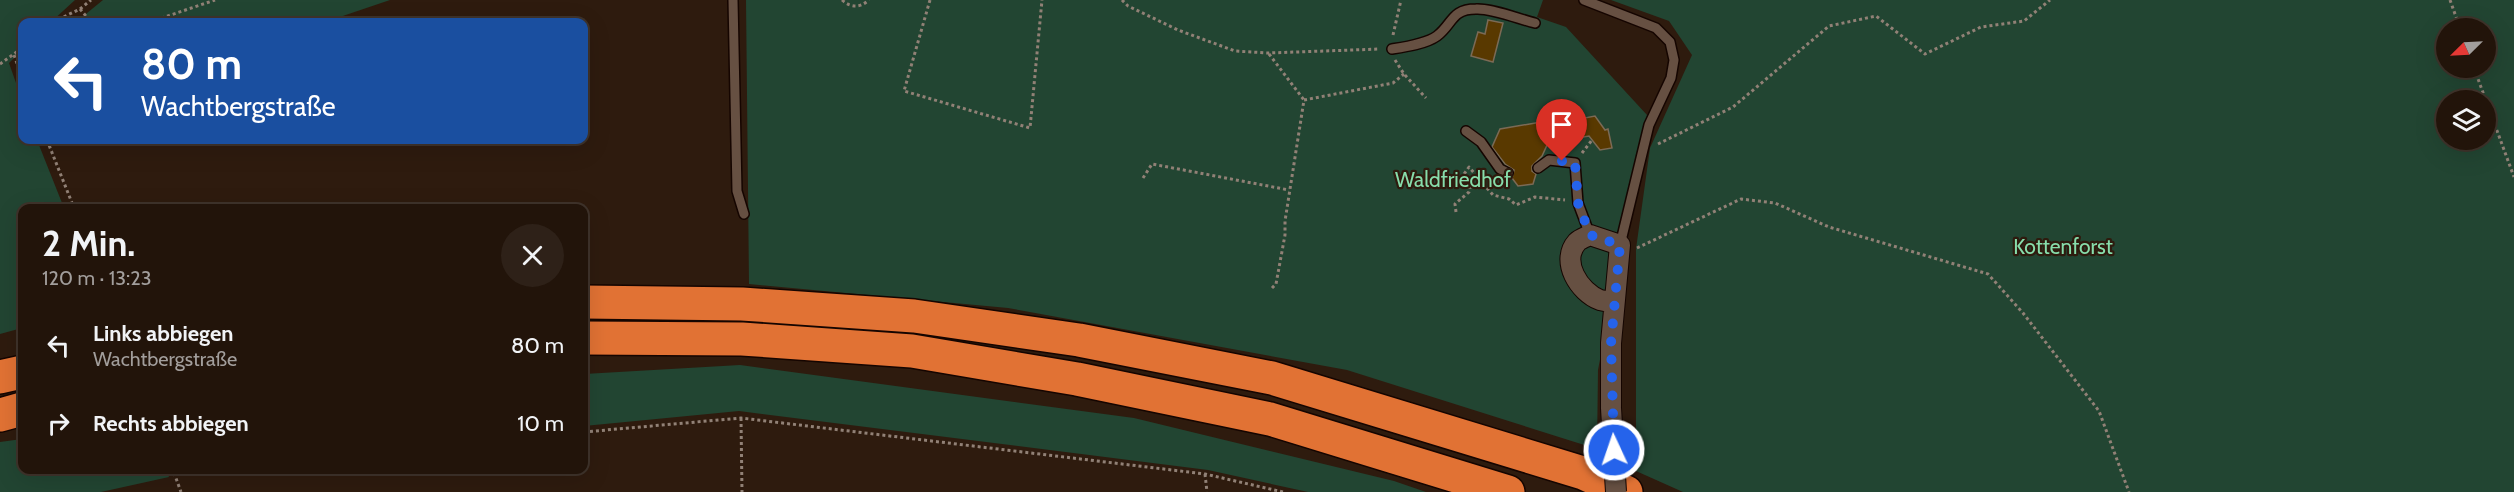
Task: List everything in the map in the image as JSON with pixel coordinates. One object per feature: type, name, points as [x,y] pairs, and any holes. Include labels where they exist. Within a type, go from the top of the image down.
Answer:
[{"type":"highway","points":[[588,302],[742,304],[914,316],[1079,340],[1272,378],[1583,473],[1626,492]]},
{"type":"highway","points":[[588,338],[742,339],[912,351],[1077,379],[1270,419],[1508,492]]},
{"type":"highway","points":[[0,377],[18,373]]},
{"type":"highway","points":[[0,415],[18,410]]},
{"type":"street","points":[[1614,302],[1599,300],[1586,291],[1576,279],[1570,264],[1572,252],[1578,241],[1590,235],[1620,245],[1611,343],[1611,408],[1616,492]]},
{"type":"lane","points":[[733,0],[737,191],[744,214]]},
{"type":"lane","points":[[1584,0],[1656,28],[1670,42],[1674,60],[1671,78],[1649,125],[1620,245]]},
{"type":"lane","points":[[1392,49],[1433,39],[1454,15],[1470,9],[1484,9],[1535,22]]},
{"type":"lane","points":[[1466,131],[1481,142],[1500,168],[1508,173]]},
{"type":"lane","points":[[1538,168],[1550,160],[1575,163],[1578,203],[1590,235]]},
{"type":"path","points":[[61,18],[80,9],[91,0]]},
{"type":"path","points":[[162,18],[215,0]]},
{"type":"path","points":[[842,0],[856,6],[869,0]]},
{"type":"path","points":[[930,0],[904,92],[1030,128],[1042,0]]},
{"type":"path","points":[[1122,0],[1128,6],[1178,30],[1235,51],[1268,53],[1392,49]]},
{"type":"path","points":[[1401,0],[1392,49],[1394,59],[1426,98]]},
{"type":"path","points":[[1640,161],[1650,148],[1733,107],[1829,26],[1876,16],[1925,54],[1981,27],[2024,21],[2050,0]]},
{"type":"path","points":[[2450,0],[2456,18]]},
{"type":"path","points":[[80,9],[87,18]]},
{"type":"path","points":[[0,64],[18,52]]},
{"type":"path","points":[[1268,53],[1304,100],[1289,190],[1283,245],[1276,284],[1272,288]]},
{"type":"path","points":[[14,55],[18,66]]},
{"type":"path","points":[[1304,100],[1393,83],[1404,74]]},
{"type":"path","points":[[2478,78],[2514,177]]},
{"type":"path","points":[[49,144],[72,204]]},
{"type":"path","points":[[1143,178],[1152,164],[1289,190]]},
{"type":"path","points":[[1456,212],[1455,204],[1469,192],[1470,188],[1462,177],[1469,166],[1493,195],[1509,199],[1516,205],[1535,198],[1554,198],[1578,203]]},
{"type":"path","points":[[1627,219],[1636,249],[1741,199],[1775,203],[1829,227],[1988,274],[2023,313],[2099,411],[2129,492]]},
{"type":"path","points":[[588,432],[741,418],[1205,474],[1283,492]]},
{"type":"path","points":[[741,418],[742,492]]},
{"type":"path","points":[[175,474],[181,492]]},
{"type":"path","points":[[1205,474],[1207,492]]},
{"type":"green space","points":[[0,0],[75,0],[55,18],[18,18],[18,54],[9,63],[18,89],[18,144],[39,144],[62,204],[18,204],[18,329],[0,334]]},
{"type":"green space","points":[[103,0],[390,0],[337,18],[81,18]]},
{"type":"green space","name":"Waldfriedhof","points":[[746,0],[1543,0],[1537,17],[1566,27],[1647,115],[1598,370],[1597,449],[1347,370],[1008,308],[749,284]]},
{"type":"green space","name":"Kottenforst","points":[[1611,0],[2514,0],[2514,492],[1683,492],[1636,471],[1636,249],[1650,148],[1692,55],[1669,21]]},
{"type":"green space","points":[[740,365],[1134,418],[1394,481],[1426,492],[1308,492],[1208,470],[739,411],[588,426],[588,374]]},
{"type":"green space","points":[[18,440],[18,474],[168,474],[169,477],[101,492],[0,492],[0,442]]},
{"type":"building","points":[[1488,20],[1503,23],[1493,62],[1471,56],[1478,32],[1485,34]]},
{"type":"building","points":[[1561,112],[1569,121],[1595,116],[1605,130],[1608,129],[1612,148],[1600,150],[1589,136],[1548,143],[1542,156],[1532,166],[1532,171],[1536,174],[1533,184],[1518,186],[1512,178],[1514,170],[1505,164],[1492,147],[1500,129],[1541,122],[1544,115]]},
{"type":"route","points":[[1562,161],[1575,163],[1578,203],[1590,235],[1620,245],[1611,343],[1611,408],[1614,450]]}]
